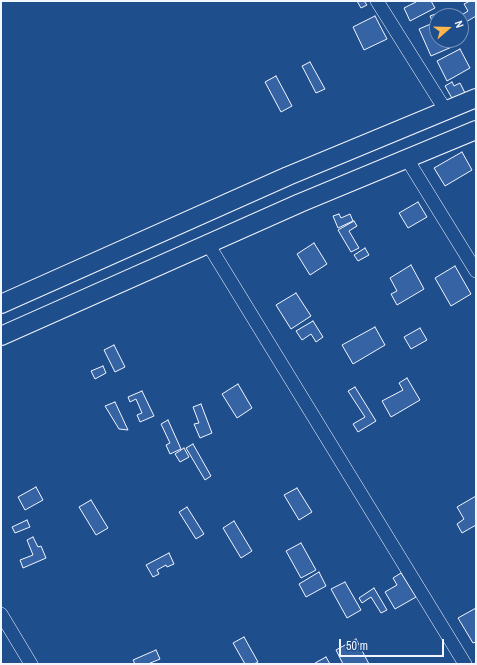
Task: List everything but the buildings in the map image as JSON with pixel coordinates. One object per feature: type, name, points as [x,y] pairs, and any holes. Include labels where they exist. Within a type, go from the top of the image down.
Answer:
[{"type":"main road","points":[[1,304],[288,176],[476,98]]},
{"type":"main road","points":[[1,336],[300,203],[476,130]]},
{"type":"street","points":[[377,1],[446,111]]},
{"type":"street","points":[[407,159],[476,271]]},
{"type":"street","points":[[208,244],[465,664]]},
{"type":"street","points":[[1,614],[31,664]]}]
